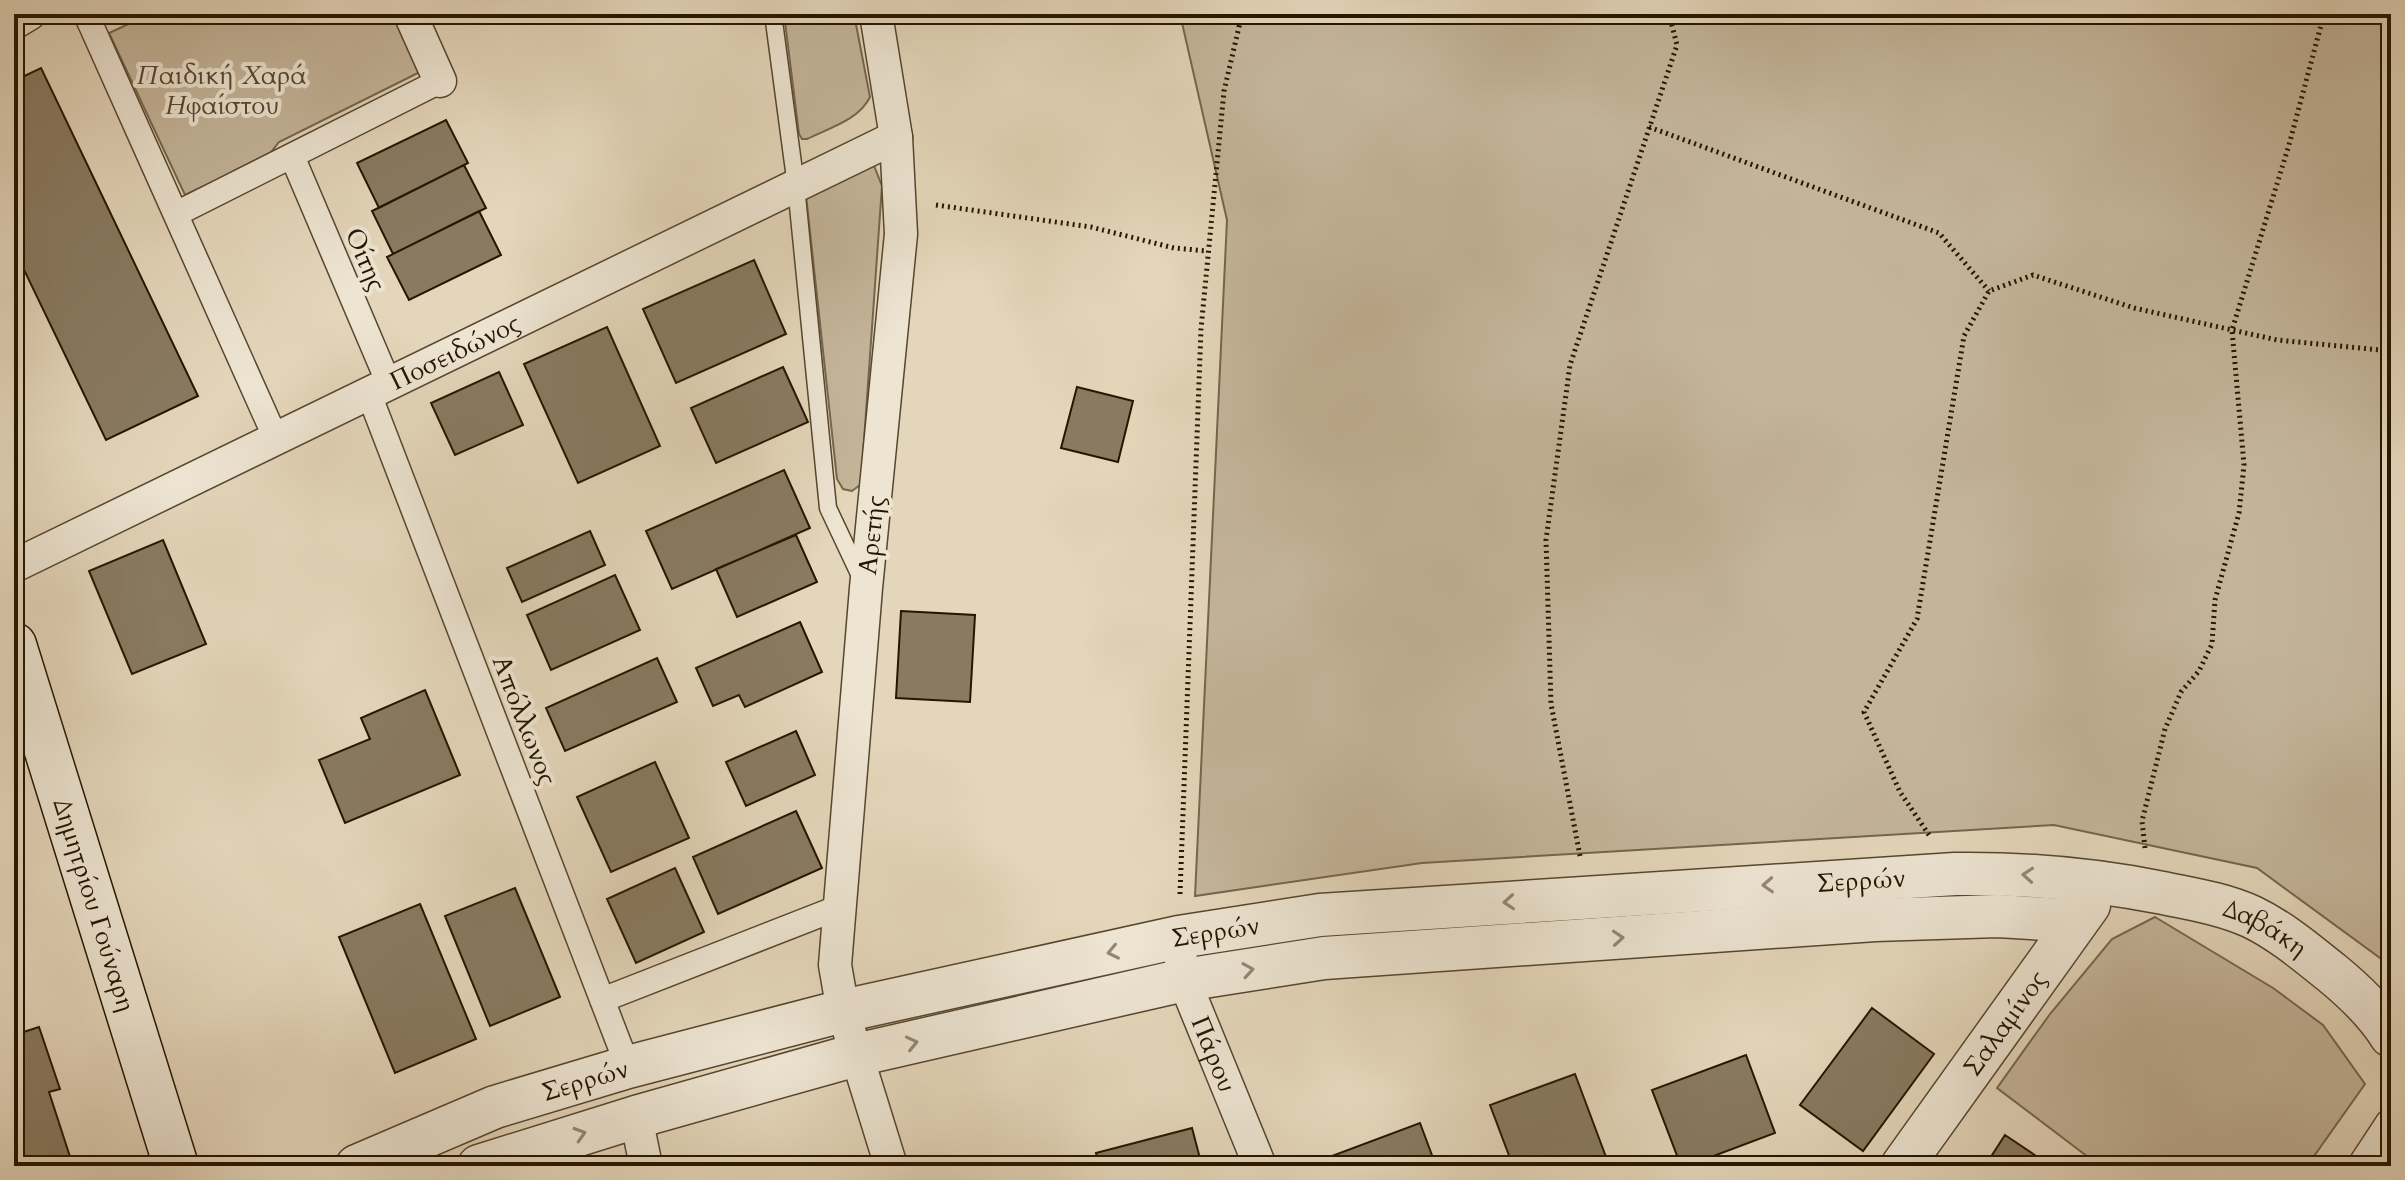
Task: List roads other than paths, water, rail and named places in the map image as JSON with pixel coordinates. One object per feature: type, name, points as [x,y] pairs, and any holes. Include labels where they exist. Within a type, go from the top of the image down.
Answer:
[{"type":"main road","name":"Δημητρίου Γούναρη","points":[[14,645],[176,1166]]},
{"type":"street","points":[[14,23],[29,14]]},
{"type":"street","points":[[86,14],[276,439]]},
{"type":"street","points":[[176,214],[440,81],[410,14]]},
{"type":"street","name":"Αρετής","points":[[876,14],[896,137],[901,234],[866,588],[835,965],[843,1011],[891,1166]]},
{"type":"street","name":"Ποσειδώνος","points":[[14,566],[896,137]]},
{"type":"street","name":"Οίτης","points":[[292,156],[379,389]]},
{"type":"street","name":"Απόλλωνος","points":[[379,389],[628,1067]]},
{"type":"street","name":"Σερρών","points":[[357,1166],[495,1107],[628,1067],[843,1011],[1179,937],[1320,915],[1588,896],[1955,874],[2006,873],[2106,881]]},
{"type":"street","name":"Δαβάκη","points":[[2106,881],[2201,900],[2251,917],[2301,948],[2347,986],[2384,1023],[2391,1036]]},
{"type":"street","name":"Σαλαμίνος","points":[[1902,1166],[2106,881]]},
{"type":"street","points":[[602,1000],[840,907]]},
{"type":"street","name":"Σερρών","points":[[479,1166],[636,1117],[856,1055],[1184,980],[1324,958],[1875,920],[1998,916],[2077,921]]},
{"type":"street","name":"Πάρου","points":[[1179,937],[1184,980],[1260,1166]]},
{"type":"street","points":[[636,1117],[646,1166]]},
{"type":"street","points":[[2364,1166],[2391,1125]]},
{"type":"lane","points":[[773,14],[796,186],[828,508],[866,588]]},
{"type":"park label","name":"Παιδική Χαρά Ηφαίστου","points":[[222,90]]}]
